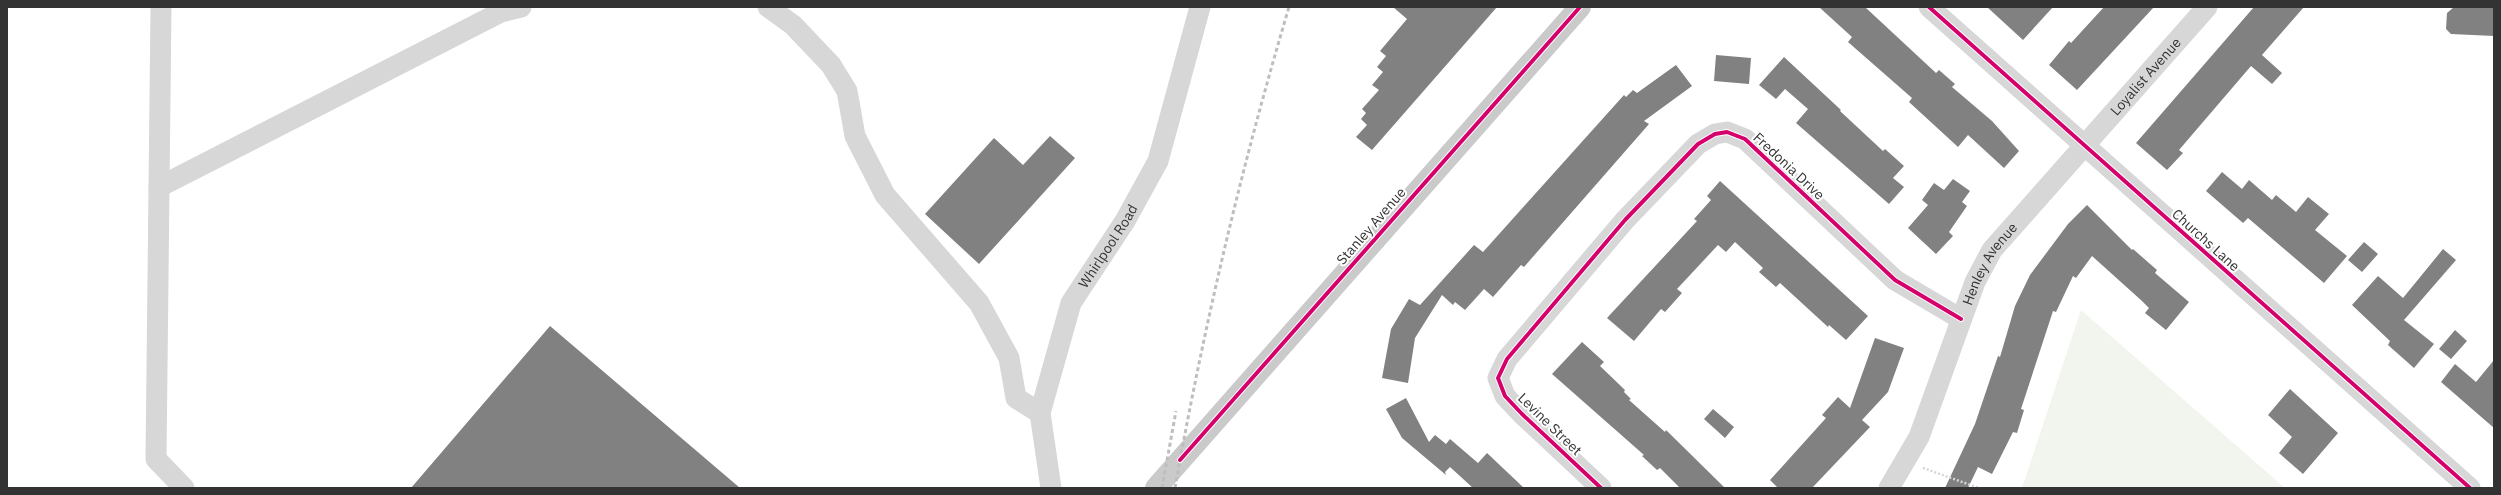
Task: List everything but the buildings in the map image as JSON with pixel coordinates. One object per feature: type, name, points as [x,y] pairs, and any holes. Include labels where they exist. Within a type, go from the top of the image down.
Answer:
[{"type":"main road","name":"Stanley Avenue","points":[[1156,488],[1580,7]]},
{"type":"street","points":[[161,7],[156,459],[184,488]]},
{"type":"street","points":[[159,187],[501,12],[521,7]]},
{"type":"street","points":[[768,7],[792,25],[831,65],[847,91],[855,136],[885,195],[979,303],[1010,358],[1016,398],[1040,413]]},
{"type":"street","name":"Whirlpool Road","points":[[1051,488],[1040,413],[1071,303],[1125,221],[1158,161],[1200,7]]},
{"type":"street","name":"Churchs Lane","points":[[1929,7],[2470,488]]},
{"type":"street","name":"Loyalist Avenue","points":[[2083,145],[2207,7]]},
{"type":"street","name":"Fredonia Drive","points":[[1530,331],[1625,220],[1698,144],[1715,134],[1727,132],[1745,139],[1895,280],[1961,319]]},
{"type":"street","name":"Henley Avenue","points":[[1888,488],[1919,437],[1975,282],[1992,250],[2083,145]]},
{"type":"street","name":"Levine Street","points":[[1530,331],[1506,359],[1498,378],[1505,396],[1601,488]]},
{"type":"path","points":[[1903,462],[1979,488]]},
{"type":"shaded area","points":[[2081,310],[2285,488],[2022,488]]},
{"type":"railway","points":[[1175,488],[1198,366],[1225,246],[1255,126],[1289,7]]},
{"type":"railway","points":[[1162,488],[1176,411]]},
{"type":"cycle path","points":[[1180,460],[1580,7]]},
{"type":"cycle path","points":[[1929,7],[2470,488]]},
{"type":"cycle path","points":[[1601,488],[1522,414],[1505,396],[1498,378],[1507,359],[1625,220],[1698,144],[1715,134],[1727,132],[1745,139],[1895,280],[1961,319]]}]
